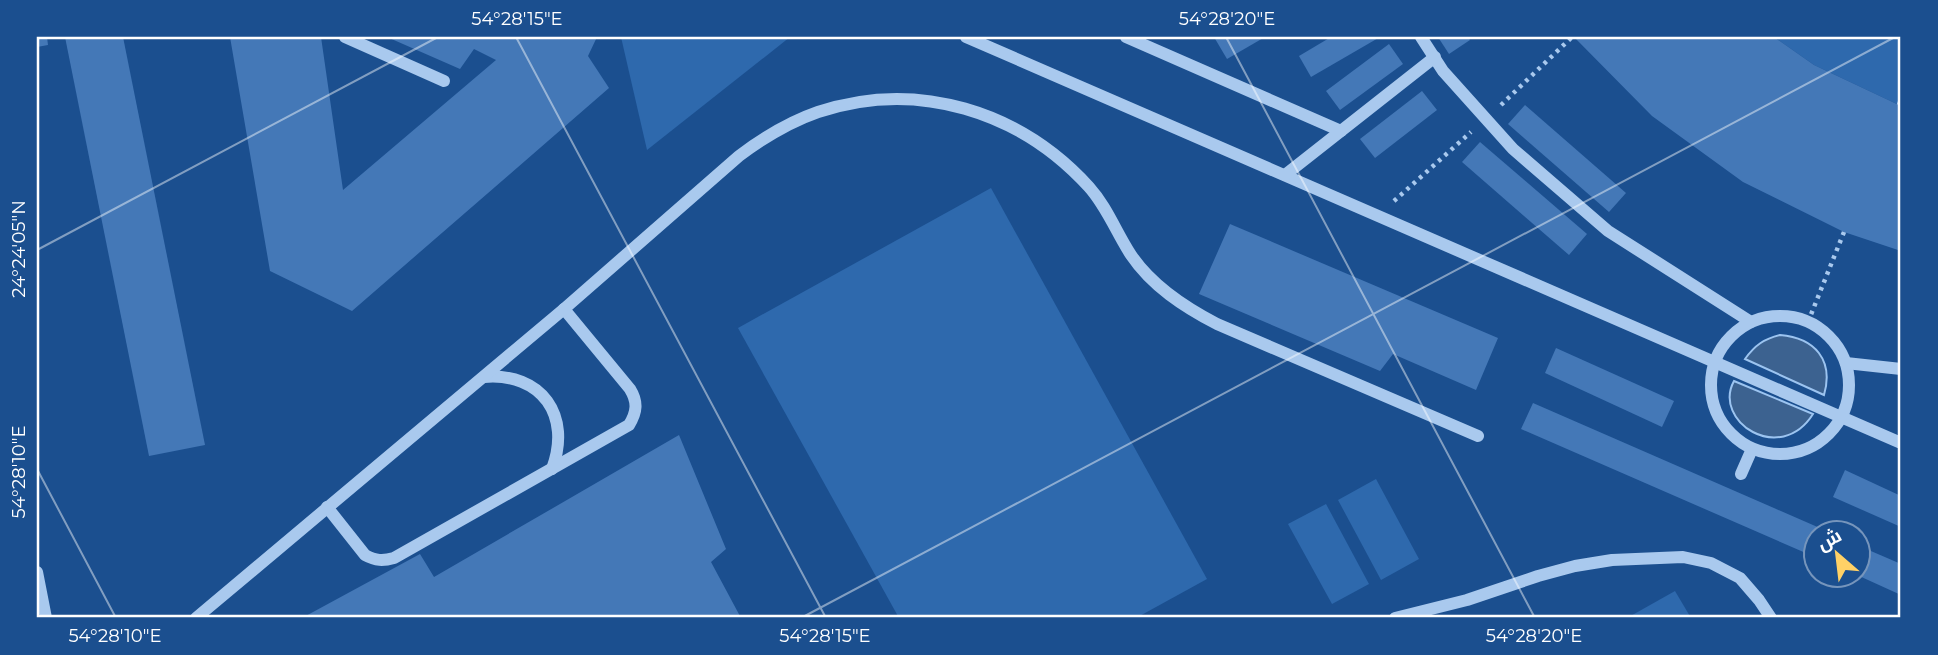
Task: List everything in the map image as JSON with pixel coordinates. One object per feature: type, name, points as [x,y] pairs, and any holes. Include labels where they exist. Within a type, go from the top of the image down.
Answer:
[{"type":"street","points":[[345,37],[444,81]]},
{"type":"street","points":[[966,37],[1901,443]]},
{"type":"street","points":[[1126,37],[1342,131]]},
{"type":"street","points":[[1421,37],[1443,71],[1513,149],[1608,231],[1751,322]]},
{"type":"street","points":[[1284,176],[1435,57]]},
{"type":"street","points":[[196,618],[564,309],[739,156],[781,128],[818,112],[847,104],[907,99],[937,102],[967,109],[1022,132],[1047,148],[1091,190],[1131,255],[1149,276],[1192,311],[1478,436]]},
{"type":"street","points":[[327,506],[365,555],[384,561],[394,558],[629,425],[636,407],[635,397],[564,309]]},
{"type":"street","points":[[1773,316],[1797,317],[1808,322],[1835,342],[1846,363],[1850,386],[1846,409],[1834,429],[1817,444],[1795,453],[1773,454],[1752,449],[1734,437],[1719,420],[1712,399],[1711,376],[1718,354],[1732,335],[1751,322],[1773,316]]},
{"type":"street","points":[[1846,363],[1901,369]]},
{"type":"street","points":[[483,377],[515,378],[542,395],[552,408],[560,439],[552,470]]},
{"type":"street","points":[[1741,474],[1752,449]]},
{"type":"street","points":[[1395,618],[1467,600],[1575,566],[1683,556],[1711,563],[1740,578],[1771,618]]},
{"type":"street","points":[[37,572],[46,618]]},
{"type":"path","points":[[1808,322],[1844,232]]},
{"type":"shaded area","points":[[621,37],[790,37],[647,150]]},
{"type":"shaded area","points":[[1774,37],[1901,37],[1901,106],[1814,65]]},
{"type":"shaded area","points":[[991,188],[1207,579],[1136,618],[899,618],[738,328]]},
{"type":"shaded area","points":[[1780,335],[1803,341],[1819,353],[1826,371],[1824,395],[1745,359],[1760,343]]},
{"type":"shaded area","points":[[1734,381],[1813,414],[1799,429],[1784,436],[1768,437],[1753,432],[1741,423],[1732,410],[1730,396]]},
{"type":"shaded area","points":[[1376,479],[1419,559],[1381,580],[1338,500]]},
{"type":"shaded area","points":[[1326,504],[1369,584],[1332,604],[1288,524]]},
{"type":"shaded area","points":[[1675,591],[1691,618],[1627,618]]},
{"type":"building","points":[[37,37],[47,37],[48,45],[37,47]]},
{"type":"building","points":[[65,37],[123,37],[205,445],[149,456]]},
{"type":"building","points":[[230,37],[321,37],[343,190],[496,60],[474,49],[460,69],[387,37],[597,37],[588,56],[609,88],[352,311],[270,271]]},
{"type":"building","points":[[1214,37],[1265,37],[1227,59]]},
{"type":"building","points":[[1331,37],[1380,37],[1311,77],[1299,56]]},
{"type":"building","points":[[1438,37],[1468,37],[1470,40],[1449,54]]},
{"type":"building","points":[[1574,37],[1774,37],[1814,65],[1901,106],[1901,251],[1844,232],[1743,182],[1652,116]]},
{"type":"building","points":[[1389,44],[1403,64],[1340,110],[1326,91]]},
{"type":"building","points":[[1422,91],[1437,110],[1375,158],[1360,139]]},
{"type":"building","points":[[1525,105],[1626,193],[1609,212],[1508,124]]},
{"type":"building","points":[[1480,142],[1587,234],[1569,255],[1462,162]]},
{"type":"building","points":[[1230,224],[1498,338],[1476,390],[1393,354],[1380,371],[1199,294]]},
{"type":"building","points":[[1556,348],[1674,401],[1662,427],[1545,373]]},
{"type":"building","points":[[1533,403],[1801,520],[1801,551],[1521,429]]},
{"type":"building","points":[[679,435],[726,549],[711,562],[741,618],[302,618],[420,554],[434,577]]},
{"type":"building","points":[[1845,470],[1901,496],[1901,527],[1833,497]]},
{"type":"building","points":[[1871,551],[1901,564],[1901,595],[1871,581]]}]
